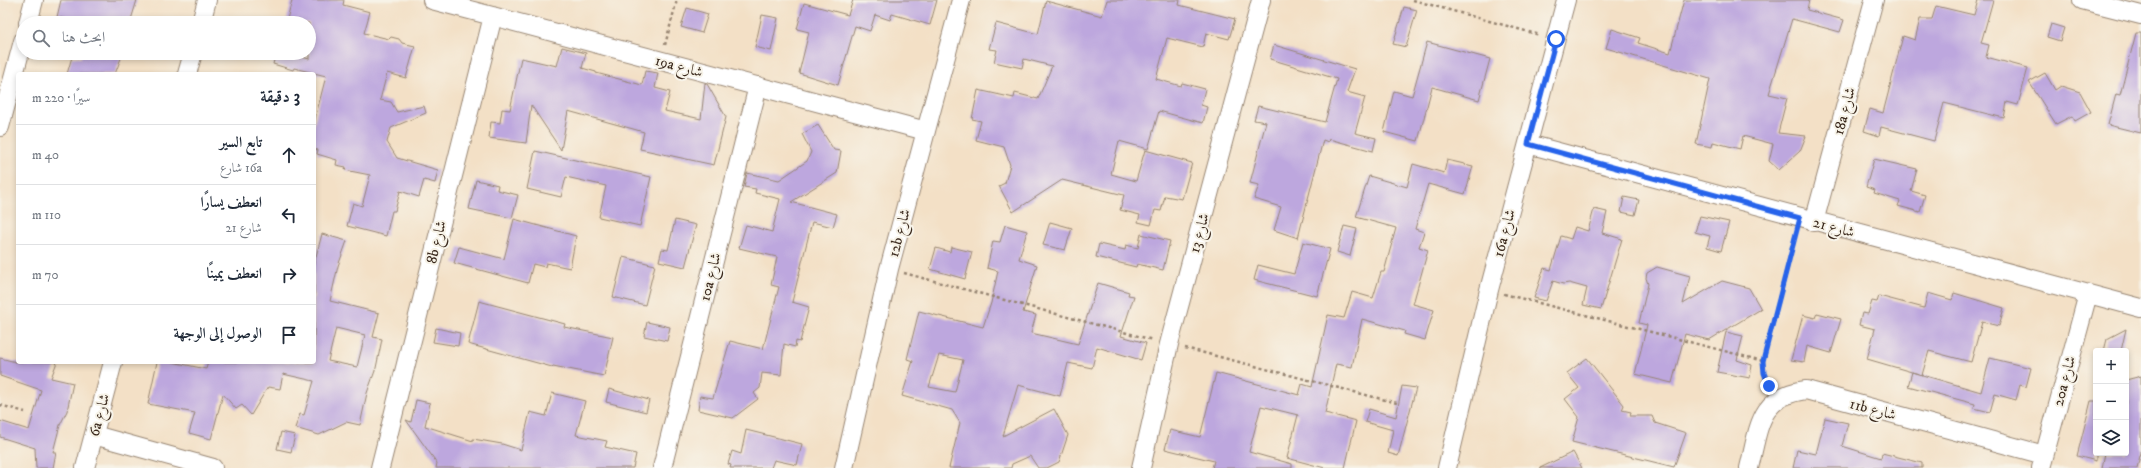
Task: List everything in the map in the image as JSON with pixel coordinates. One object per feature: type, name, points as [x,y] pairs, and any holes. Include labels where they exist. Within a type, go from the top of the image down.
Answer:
[{"type":"street","points":[[30,16],[34,0]]},
{"type":"street","points":[[203,16],[207,0]]},
{"type":"street","name":"19a شارع","points":[[432,0],[926,132]]},
{"type":"street","name":"12b شارع","points":[[844,468],[889,269],[961,0]]},
{"type":"street","name":"شارع 13","points":[[1141,468],[1169,344],[1261,0]]},
{"type":"street","name":"16a شارع","points":[[1447,468],[1489,290],[1566,0]]},
{"type":"street","name":"18a شارع","points":[[1807,220],[1874,0]]},
{"type":"street","points":[[2082,0],[2141,15]]},
{"type":"street","name":"8b شارع","points":[[380,468],[493,16]]},
{"type":"street","points":[[0,127],[18,60]]},
{"type":"street","points":[[188,72],[191,60]]},
{"type":"street","name":"10a شارع","points":[[662,468],[758,86]]},
{"type":"street","name":"شارع 21","points":[[1528,144],[1807,220],[2141,308]]},
{"type":"street","name":"20a شارع","points":[[2042,462],[2088,294]]},
{"type":"street","name":"6a شارع","points":[[85,468],[112,364]]},
{"type":"street","name":"11b شارع","points":[[1775,400],[1790,392],[1806,390],[2042,462]]},
{"type":"street","points":[[1749,468],[1765,412],[1775,400]]},
{"type":"street","points":[[94,435],[214,468]]},
{"type":"path","points":[[661,61],[677,0]]},
{"type":"path","points":[[1412,0],[1556,39]]},
{"type":"path","points":[[1775,400],[1764,373],[1763,361],[1807,220]]},
{"type":"path","points":[[889,269],[1397,403]]},
{"type":"path","points":[[1489,290],[1763,361]]},
{"type":"path","points":[[0,405],[25,412]]},
{"type":"building","points":[[61,0],[137,0],[132,16],[57,16]]},
{"type":"building","points":[[292,0],[344,0],[343,5],[370,12],[364,33],[389,39],[391,37],[399,39],[402,43],[415,46],[406,78],[387,73],[380,100],[391,102],[397,112],[424,106],[426,113],[391,128],[387,142],[397,158],[438,170],[435,183],[424,180],[419,197],[400,191],[395,211],[392,211],[386,236],[347,226],[353,203],[362,206],[370,175],[345,170],[346,167],[336,165],[337,160],[317,154],[316,115],[326,76],[316,74],[316,72],[294,68],[293,70],[273,64],[274,60],[316,60],[316,16],[288,16]]},
{"type":"building","points":[[853,0],[937,0],[930,25],[892,14],[890,20],[875,15],[870,31],[855,26],[838,85],[799,73],[809,32],[797,29],[804,3],[848,15]]},
{"type":"building","points":[[1107,0],[1180,0],[1179,5],[1235,19],[1229,39],[1206,33],[1203,47],[1167,38],[1156,79],[1181,86],[1182,83],[1205,89],[1201,105],[1207,107],[1203,123],[1159,111],[1148,149],[1119,141],[1111,174],[1136,181],[1145,150],[1192,163],[1182,199],[1165,196],[1161,211],[1155,210],[1151,225],[1138,222],[1140,215],[1120,210],[1124,195],[1062,180],[1013,212],[999,186],[1005,183],[1010,165],[1004,147],[976,140],[981,121],[972,119],[978,90],[1014,98],[1015,93],[1038,99],[1052,66],[1024,59],[1022,68],[994,62],[997,50],[989,49],[996,23],[1038,34],[1046,1],[1102,16]]},
{"type":"building","points":[[1684,0],[1809,0],[1807,10],[1844,20],[1840,32],[1792,19],[1769,94],[1787,98],[1778,133],[1806,136],[1800,151],[1779,170],[1769,161],[1773,144],[1743,136],[1740,149],[1713,142],[1712,147],[1696,144],[1710,79],[1606,48],[1612,29],[1640,38],[1638,43],[1670,53]]},
{"type":"building","points":[[1978,0],[1993,0],[1981,43],[1989,45],[1986,57],[2028,68],[2018,105],[2007,102],[2004,118],[1944,103],[1934,141],[1881,127],[1879,136],[1864,131],[1870,109],[1883,113],[1903,36],[1915,40],[1920,19],[1932,19],[1936,6],[1974,15]]},
{"type":"building","points":[[1404,7],[1417,10],[1406,47],[1393,44]]},
{"type":"building","points":[[687,8],[708,14],[702,33],[681,27]]},
{"type":"building","points":[[762,15],[778,18],[771,51],[755,47]]},
{"type":"building","points":[[2051,24],[2064,28],[2060,41],[2047,37]]},
{"type":"building","points":[[2136,33],[2141,33],[2141,133],[2108,125],[2116,94],[2120,95]]},
{"type":"building","points":[[1427,42],[1490,59],[1479,100],[1432,87],[1418,141],[1384,132],[1394,91],[1412,96]]},
{"type":"building","points":[[1274,45],[1355,69],[1347,92],[1365,97],[1355,133],[1376,138],[1373,151],[1329,139],[1328,142],[1323,140],[1298,238],[1274,230],[1281,207],[1254,199],[1259,185],[1250,183],[1266,122],[1254,120],[1258,106],[1325,122],[1337,79],[1270,59]]},
{"type":"building","points":[[562,47],[586,53],[582,68],[596,73],[642,85],[645,71],[658,73],[655,88],[670,92],[665,111],[701,119],[705,83],[707,84],[726,117],[714,165],[640,149],[644,132],[568,111],[561,150],[531,105],[526,143],[489,138],[491,122],[500,123],[502,109],[510,110],[521,58],[557,66]]},
{"type":"building","points":[[71,60],[120,60],[116,72],[68,72]]},
{"type":"building","points":[[2045,73],[2055,90],[2061,86],[2080,92],[2091,112],[2075,121],[2072,116],[2056,124],[2029,82]]},
{"type":"building","points":[[818,125],[834,150],[841,151],[837,173],[791,202],[837,214],[833,227],[812,222],[792,302],[809,307],[800,342],[796,341],[795,347],[784,344],[781,375],[762,373],[760,388],[754,393],[758,399],[733,418],[698,410],[700,396],[713,398],[730,341],[763,349],[779,287],[771,285],[777,257],[739,248],[746,225],[772,232],[780,199],[755,193],[756,189],[744,187],[747,173],[779,180],[807,161],[811,152],[802,134]]},
{"type":"building","points":[[535,151],[651,177],[640,226],[599,217],[606,186],[566,177],[561,197],[527,189]]},
{"type":"building","points":[[1874,159],[1917,169],[1911,191],[1925,195],[1920,212],[1898,206],[1900,201],[1874,193],[1875,190],[1866,187]]},
{"type":"building","points":[[1447,160],[1473,166],[1465,194],[1428,184],[1415,229],[1424,232],[1419,247],[1428,250],[1413,304],[1434,310],[1425,340],[1404,334],[1405,331],[1362,319],[1352,367],[1336,364],[1325,413],[1356,421],[1345,468],[1325,468],[1287,458],[1298,415],[1261,406],[1249,452],[1292,464],[1292,468],[1212,468],[1214,461],[1165,449],[1170,430],[1200,437],[1216,373],[1299,395],[1302,384],[1312,387],[1328,315],[1344,318],[1352,292],[1373,298],[1381,272],[1384,272],[1396,228],[1356,217],[1369,176],[1407,187],[1413,164],[1444,173]]},
{"type":"building","points":[[476,180],[498,185],[497,190],[518,195],[512,218],[469,209]]},
{"type":"building","points":[[1624,197],[1639,200],[1635,215],[1621,212]]},
{"type":"building","points":[[1594,209],[1607,212],[1602,233],[1622,239],[1601,309],[1583,305],[1587,288],[1569,283],[1563,284],[1553,281],[1546,301],[1534,298],[1544,268],[1551,270],[1561,236],[1571,239],[1575,227],[1588,231]]},
{"type":"building","points":[[1700,216],[1729,222],[1721,251],[1707,247],[1710,236],[1695,232]]},
{"type":"building","points":[[514,219],[576,236],[570,268],[546,263],[545,267],[533,264],[528,283],[454,263],[459,247],[504,259]]},
{"type":"building","points":[[675,220],[696,225],[685,267],[659,261],[662,249],[668,250]]},
{"type":"building","points":[[1050,222],[1072,228],[1065,250],[1043,245]]},
{"type":"building","points":[[1005,225],[1027,231],[1019,259],[1037,265],[1023,312],[1036,315],[1031,333],[1078,344],[1098,283],[1129,292],[1128,295],[1134,296],[1121,336],[1146,343],[1141,360],[1097,347],[1092,368],[1068,363],[1060,396],[1018,385],[1003,436],[1054,409],[1068,435],[1059,462],[1047,468],[1038,468],[1030,456],[1012,464],[1011,468],[949,468],[960,423],[952,410],[902,396],[913,361],[907,359],[919,311],[983,327],[991,303],[998,271],[987,268],[993,241],[1000,242]],"holes":[[[939,355],[963,360],[955,392],[929,387]]]},
{"type":"building","points":[[1344,226],[1357,229],[1350,256],[1337,252]]},
{"type":"building","points":[[322,234],[347,241],[338,266],[330,301],[379,313],[373,337],[382,339],[376,368],[367,393],[360,425],[346,422],[319,435],[295,428],[300,414],[304,415],[314,381],[283,374],[280,389],[268,387],[251,415],[242,405],[236,409],[223,394],[211,439],[189,433],[195,413],[148,404],[157,364],[182,364],[206,369],[207,364],[316,364],[316,256]],"holes":[[[336,328],[365,335],[357,367],[328,361]]]},
{"type":"building","points":[[1141,234],[1170,241],[1163,270],[1137,264],[1136,267],[1096,257],[1099,244],[1125,250],[1126,245],[1138,248]]},
{"type":"building","points":[[1303,242],[1330,249],[1317,296],[1254,280],[1258,265],[1294,274]]},
{"type":"building","points":[[951,247],[972,252],[965,279],[930,269],[936,248],[950,252]]},
{"type":"building","points":[[623,257],[655,265],[645,305],[613,297]]},
{"type":"building","points":[[1657,267],[1690,276],[1683,304],[1722,281],[1749,288],[1761,309],[1709,340],[1685,334],[1672,383],[1635,374],[1647,325],[1639,323],[1648,284],[1646,278],[1647,273]]},
{"type":"building","points":[[1928,293],[1952,300],[1954,293],[2004,308],[1999,326],[1982,322],[1971,362],[1929,351],[1922,375],[1867,359],[1875,329],[1859,325],[1862,313],[1868,314],[1872,301],[1877,302],[1879,296],[1924,308]]},
{"type":"building","points":[[479,301],[565,324],[564,327],[613,337],[604,376],[552,367],[468,344]]},
{"type":"building","points":[[1817,313],[1841,319],[1831,353],[1807,346],[1804,362],[1791,360],[1803,315],[1815,318]]},
{"type":"building","points":[[647,322],[670,327],[667,341],[644,336]]},
{"type":"building","points":[[436,328],[460,333],[458,346],[433,342]]},
{"type":"building","points":[[2126,329],[2122,348],[2105,348],[2107,339]]},
{"type":"building","points":[[1726,332],[1743,336],[1737,360],[1752,365],[1750,378],[1717,372]]},
{"type":"building","points":[[0,358],[16,362],[16,364],[56,364],[51,378],[73,383],[67,411],[60,425],[53,452],[56,452],[53,468],[36,468],[35,448],[0,437],[0,421],[29,430],[41,390],[0,376]]},
{"type":"building","points":[[1587,358],[1624,405],[1622,410],[1631,412],[1630,416],[1652,416],[1655,423],[1686,433],[1674,467],[1572,442],[1579,417],[1565,399],[1579,388],[1567,373]]},
{"type":"building","points":[[1990,358],[2031,368],[2026,387],[2020,385],[2016,400],[1995,394],[1990,412],[1974,408],[1975,404],[1908,386],[1912,372],[1981,392]]},
{"type":"building","points":[[2141,376],[2141,452],[2137,468],[2102,468],[2104,456],[2129,456],[2129,379]]},
{"type":"building","points":[[1402,386],[1416,388],[1398,456],[1388,453],[1393,430],[1365,422],[1369,409],[1396,417]]},
{"type":"building","points":[[609,389],[649,400],[646,412],[606,402]]},
{"type":"building","points":[[552,393],[585,401],[576,435],[607,441],[605,447],[636,454],[633,468],[436,468],[437,463],[406,420],[411,422],[416,400],[430,403],[425,426],[473,441],[473,439],[502,444],[521,450],[530,412],[546,416]]},
{"type":"building","points":[[2091,401],[2093,401],[2093,456],[2096,456],[2096,461],[2077,456]]},
{"type":"building","points":[[1825,418],[1848,423],[1842,446],[1881,458],[1882,453],[1922,463],[1922,468],[1793,468],[1797,450],[1816,454]]},
{"type":"building","points":[[746,430],[802,444],[797,465],[774,460],[771,468],[730,468],[731,465],[728,464],[732,451],[741,454]]},
{"type":"building","points":[[281,432],[295,435],[291,452],[277,449]]},
{"type":"building","points":[[1573,452],[1582,468],[1540,468]]},
{"type":"route","points":[[1556,39],[1528,144],[1800,218],[1765,350],[1763,361],[1764,373],[1769,386]]}]
